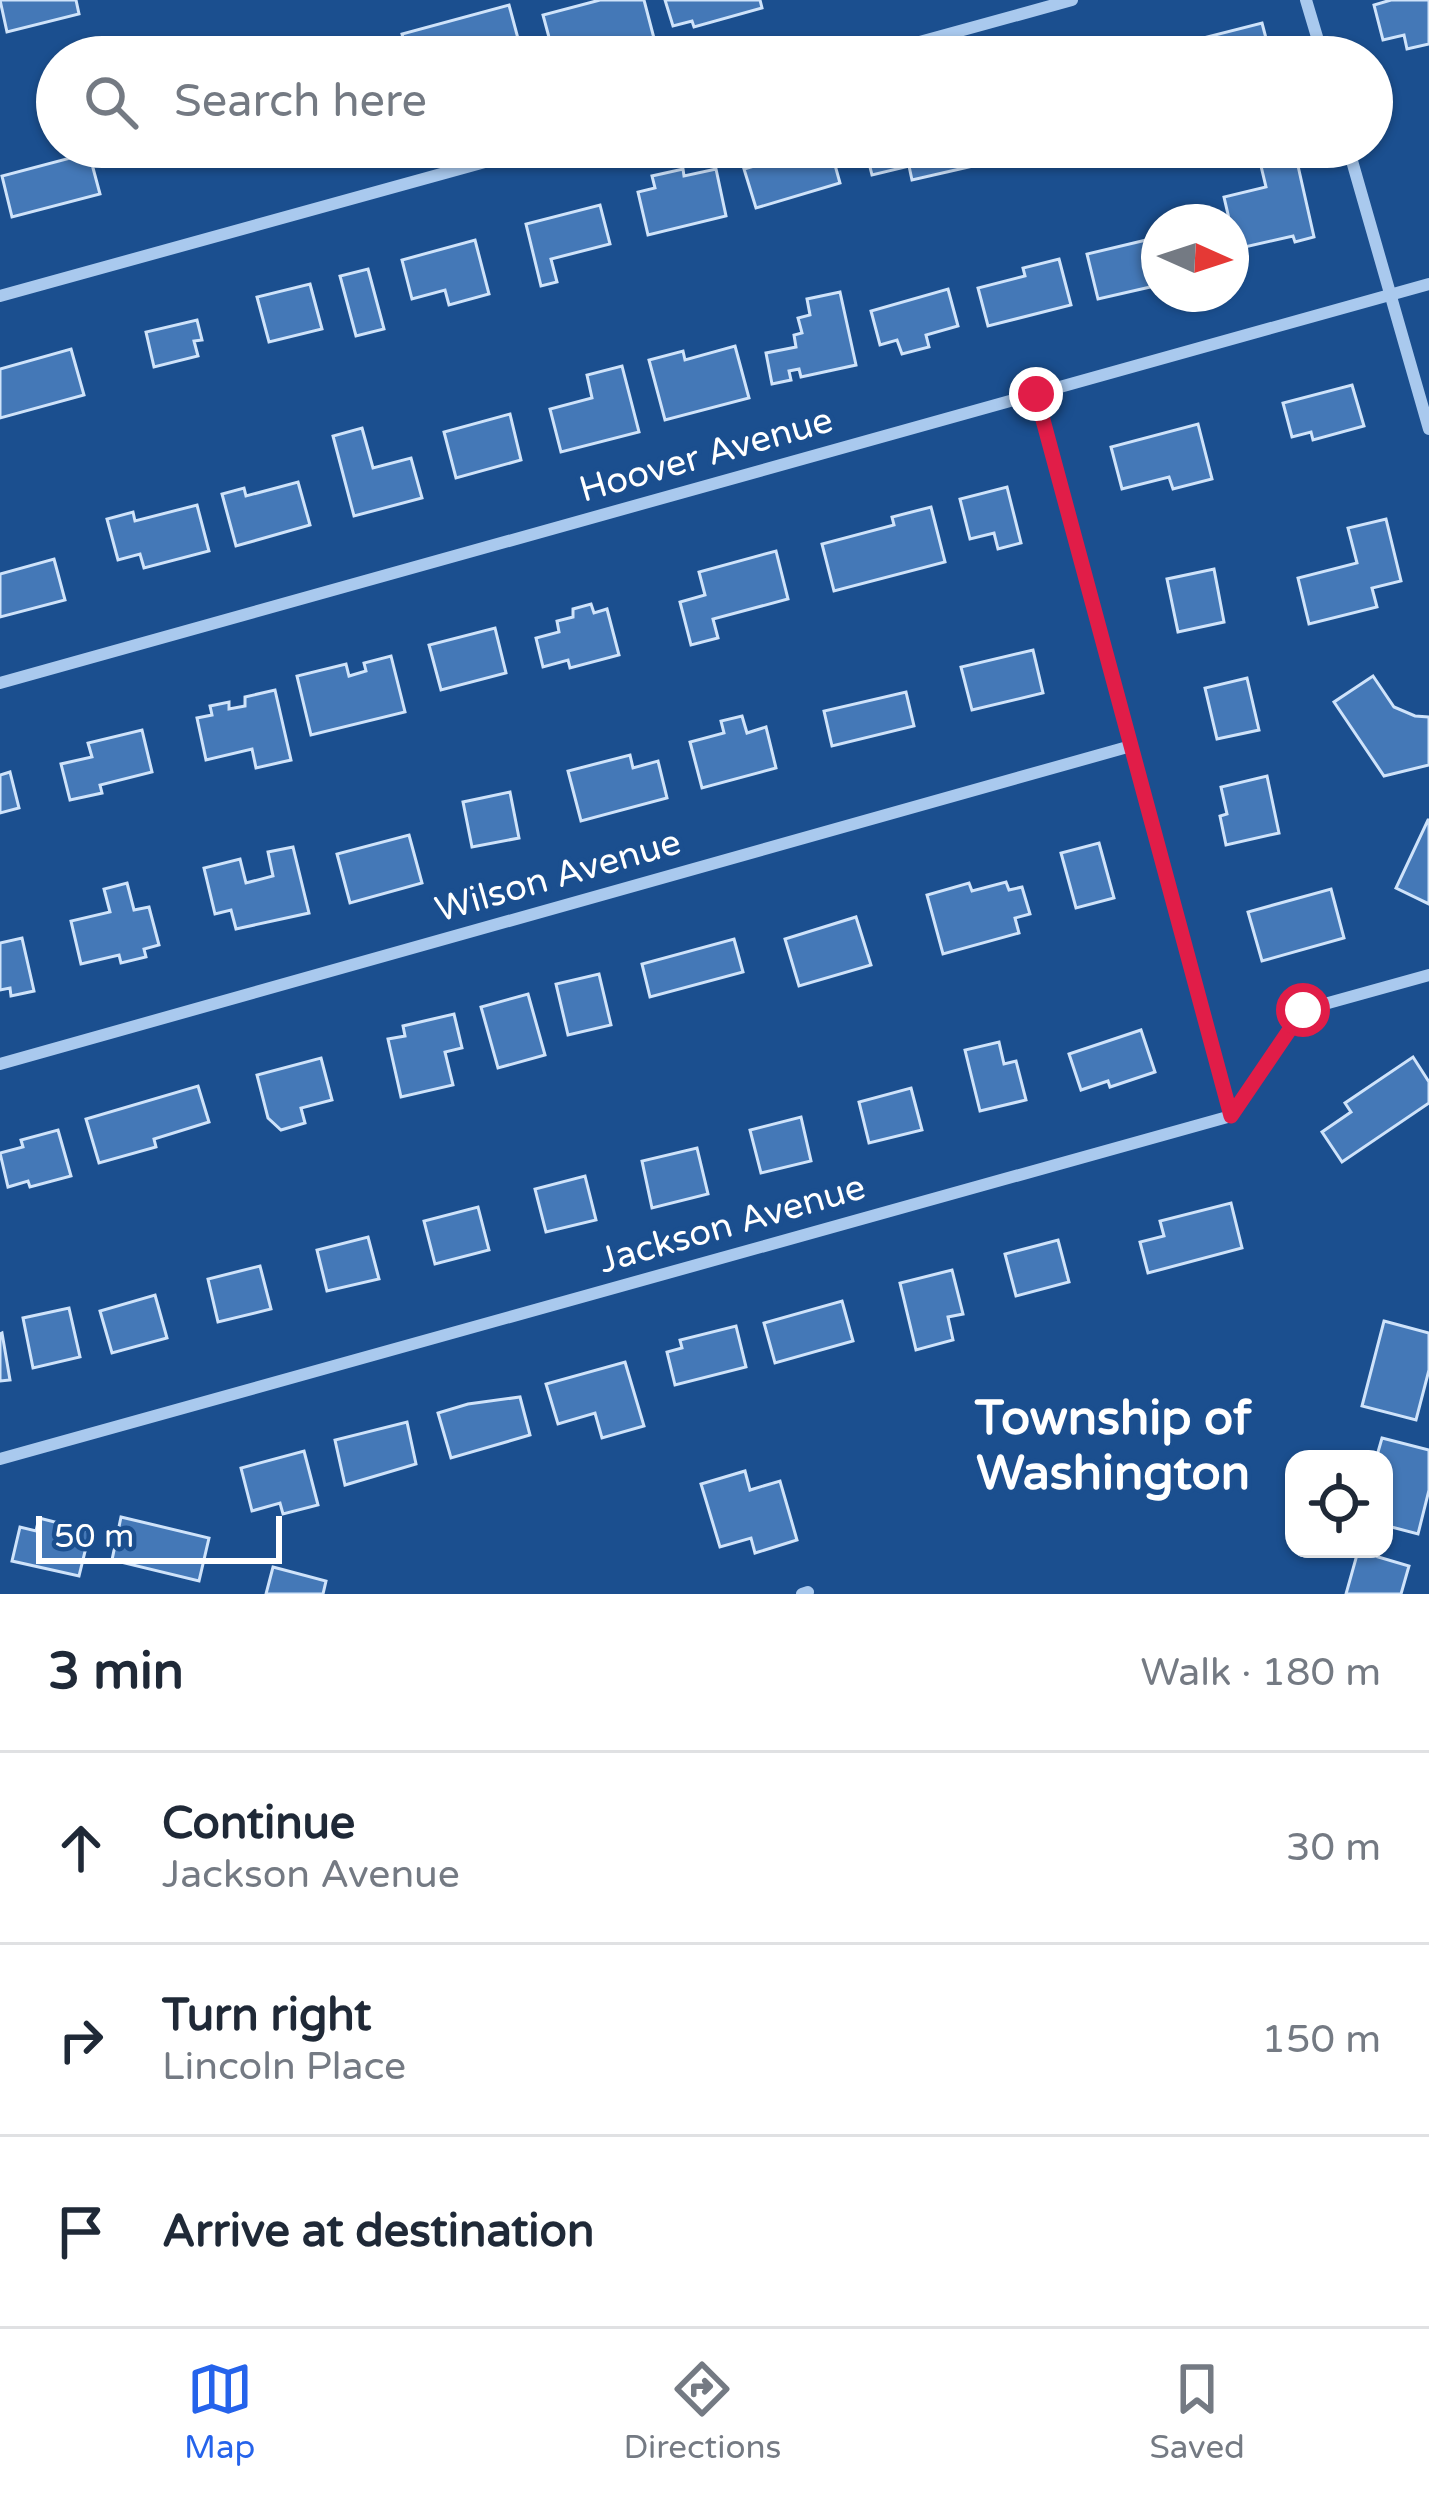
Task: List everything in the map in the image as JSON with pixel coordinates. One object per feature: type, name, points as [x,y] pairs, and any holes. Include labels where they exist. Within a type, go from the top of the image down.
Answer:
[{"type":"street","points":[[941,36],[1072,0]]},
{"type":"street","points":[[1306,0],[1316,36]]},
{"type":"street","points":[[0,296],[463,168]]},
{"type":"street","points":[[1354,168],[1429,429]]},
{"type":"street","name":"Hoover Avenue","points":[[0,683],[1429,284]]},
{"type":"street","points":[[1036,394],[1231,1116]]},
{"type":"street","name":"Wilson Avenue","points":[[0,1064],[1131,746]]},
{"type":"street","points":[[1231,1116],[1303,1010],[1429,975]]},
{"type":"street","name":"Jackson Avenue","points":[[0,1459],[1231,1116]]},
{"type":"building","points":[[0,0],[76,0],[79,14],[7,32]]},
{"type":"building","points":[[600,0],[644,0],[653,36],[549,36],[543,15]]},
{"type":"building","points":[[665,0],[760,0],[762,8],[694,27],[692,21],[673,26]]},
{"type":"building","points":[[1429,0],[1429,44],[1407,49],[1404,35],[1382,36],[1374,5]]},
{"type":"building","points":[[509,5],[517,36],[403,36]]},
{"type":"building","points":[[1262,23],[1265,36],[1211,36]]},
{"type":"building","points":[[36,167],[93,168],[100,194],[12,217],[2,176]]},
{"type":"building","points":[[836,168],[840,183],[756,208],[744,169]]},
{"type":"building","points":[[870,168],[901,168],[872,175]]},
{"type":"building","points":[[909,168],[964,168],[912,180]]},
{"type":"building","points":[[1261,168],[1298,168],[1314,237],[1295,242],[1293,236],[1249,246],[1249,204],[1226,204],[1224,197],[1266,187]]},
{"type":"building","points":[[683,169],[684,176],[716,169],[726,216],[648,235],[638,192],[655,188],[652,176]]},
{"type":"building","points":[[600,205],[610,244],[551,259],[557,282],[541,286],[526,224]]},
{"type":"building","points":[[475,240],[489,294],[449,305],[445,290],[412,299],[402,260]]},
{"type":"building","points":[[1141,241],[1141,289],[1098,299],[1087,254]]},
{"type":"building","points":[[1059,259],[1071,305],[988,326],[978,288],[1025,276],[1023,268]]},
{"type":"building","points":[[368,269],[384,329],[356,336],[340,276]]},
{"type":"building","points":[[310,284],[322,329],[269,342],[257,297]]},
{"type":"building","points":[[948,289],[958,326],[926,335],[929,347],[902,354],[897,340],[880,345],[871,311]]},
{"type":"building","points":[[840,292],[856,365],[801,377],[799,369],[789,371],[791,380],[772,384],[766,353],[796,347],[794,335],[802,333],[798,318],[810,315],[807,299]]},
{"type":"building","points":[[197,320],[202,340],[194,341],[198,356],[154,367],[146,332]]},
{"type":"building","points":[[735,346],[749,398],[665,420],[649,360],[683,351],[685,360]]},
{"type":"building","points":[[71,349],[84,395],[0,418],[0,369]]},
{"type":"building","points":[[622,366],[639,432],[561,452],[550,409],[592,398],[587,375]]},
{"type":"building","points":[[1352,385],[1364,426],[1313,440],[1311,432],[1292,437],[1283,403]]},
{"type":"building","points":[[510,414],[521,460],[456,478],[444,432]]},
{"type":"building","points":[[1198,424],[1212,479],[1173,489],[1169,477],[1122,489],[1111,447]]},
{"type":"building","points":[[362,428],[373,468],[411,458],[422,498],[354,516],[333,436]]},
{"type":"building","points":[[298,482],[310,525],[236,546],[222,494],[244,488],[246,496]]},
{"type":"building","points":[[1007,487],[1021,543],[998,549],[994,533],[970,539],[960,499]]},
{"type":"building","points":[[197,505],[209,551],[144,568],[140,554],[118,560],[107,519],[133,512],[135,521]]},
{"type":"building","points":[[931,507],[945,562],[834,591],[822,544],[894,525],[892,517]]},
{"type":"building","points":[[1386,519],[1401,581],[1372,588],[1377,607],[1309,624],[1298,578],[1357,563],[1348,528]]},
{"type":"building","points":[[776,551],[788,599],[713,619],[718,638],[691,645],[680,602],[705,595],[699,572]]},
{"type":"building","points":[[54,559],[65,600],[0,617],[0,574]]},
{"type":"building","points":[[1214,569],[1224,622],[1178,632],[1167,579]]},
{"type":"building","points":[[591,604],[594,613],[607,609],[619,655],[570,668],[568,660],[543,667],[536,638],[559,632],[557,621]]},
{"type":"building","points":[[495,628],[506,673],[441,690],[429,645]]},
{"type":"building","points":[[1033,650],[1043,693],[972,710],[961,667]]},
{"type":"building","points":[[391,656],[405,712],[311,735],[297,676],[346,664],[349,676],[366,671],[364,663]]},
{"type":"building","points":[[1373,676],[1394,707],[1429,717],[1429,765],[1384,776],[1334,702]]},
{"type":"building","points":[[1247,678],[1259,730],[1217,739],[1205,688]]},
{"type":"building","points":[[275,690],[291,760],[256,768],[252,749],[206,760],[197,718],[212,715],[210,706],[229,702],[229,709],[245,706],[245,697]]},
{"type":"building","points":[[906,692],[914,726],[832,746],[824,711]]},
{"type":"building","points":[[742,716],[747,733],[766,727],[776,768],[702,788],[690,742],[724,733],[721,721]]},
{"type":"building","points":[[142,730],[152,772],[100,785],[102,793],[70,800],[61,764],[92,757],[88,743]]},
{"type":"building","points":[[630,755],[633,768],[658,761],[667,798],[581,821],[568,771]]},
{"type":"building","points":[[10,772],[19,808],[0,813],[0,775]]},
{"type":"building","points":[[1267,776],[1279,833],[1226,845],[1220,816],[1227,814],[1221,787]]},
{"type":"building","points":[[510,792],[519,838],[472,847],[463,802]]},
{"type":"building","points":[[1429,820],[1429,904],[1396,888]]},
{"type":"building","points":[[409,835],[422,883],[350,903],[337,854]]},
{"type":"building","points":[[1099,843],[1114,898],[1076,908],[1061,853]]},
{"type":"building","points":[[293,847],[309,913],[236,929],[231,910],[215,914],[204,868],[240,859],[246,883],[273,876],[268,852]]},
{"type":"building","points":[[1006,882],[1009,890],[1022,887],[1030,914],[1015,918],[1019,933],[943,954],[927,895],[969,883],[972,891]]},
{"type":"building","points":[[127,883],[134,910],[149,907],[159,945],[144,949],[146,957],[121,963],[119,955],[81,964],[71,921],[110,912],[104,889]]},
{"type":"building","points":[[1331,889],[1344,938],[1262,961],[1248,912]]},
{"type":"building","points":[[856,917],[871,965],[799,986],[785,939]]},
{"type":"building","points":[[22,938],[34,991],[11,996],[10,988],[0,990],[0,943]]},
{"type":"building","points":[[734,939],[743,972],[650,997],[642,964]]},
{"type":"building","points":[[599,974],[611,1025],[568,1035],[556,984]]},
{"type":"building","points":[[528,994],[545,1055],[498,1068],[481,1007]]},
{"type":"building","points":[[454,1014],[462,1048],[445,1052],[453,1085],[401,1097],[388,1039],[405,1036],[403,1026]]},
{"type":"building","points":[[1141,1030],[1155,1072],[1110,1087],[1108,1081],[1081,1090],[1069,1054]]},
{"type":"building","points":[[999,1042],[1004,1064],[1016,1061],[1026,1100],[980,1111],[965,1050]]},
{"type":"building","points":[[1413,1057],[1429,1082],[1429,1103],[1342,1162],[1322,1132],[1351,1112],[1345,1103]]},
{"type":"building","points":[[321,1058],[332,1100],[301,1108],[305,1123],[281,1130],[268,1118],[257,1075]]},
{"type":"building","points":[[198,1086],[209,1122],[154,1139],[156,1147],[99,1163],[86,1119]]},
{"type":"building","points":[[911,1088],[922,1130],[869,1143],[859,1102]]},
{"type":"building","points":[[801,1117],[811,1161],[761,1173],[750,1130]]},
{"type":"building","points":[[58,1130],[71,1176],[30,1187],[28,1181],[8,1187],[0,1153],[23,1147],[21,1140]]},
{"type":"building","points":[[697,1148],[708,1194],[652,1208],[642,1161]]},
{"type":"building","points":[[585,1176],[596,1220],[546,1232],[535,1189]]},
{"type":"building","points":[[1231,1203],[1242,1248],[1148,1273],[1140,1242],[1164,1236],[1160,1221]]},
{"type":"building","points":[[478,1207],[489,1250],[435,1264],[424,1221]]},
{"type":"building","points":[[368,1237],[379,1279],[327,1291],[317,1250]]},
{"type":"building","points":[[1058,1240],[1069,1282],[1016,1296],[1005,1254]]},
{"type":"building","points":[[260,1266],[271,1309],[218,1322],[208,1279]]},
{"type":"building","points":[[952,1270],[963,1314],[948,1317],[953,1340],[916,1350],[900,1283]]},
{"type":"building","points":[[155,1295],[167,1338],[112,1353],[100,1311]]},
{"type":"building","points":[[842,1301],[853,1341],[775,1363],[764,1323]]},
{"type":"building","points":[[69,1308],[80,1357],[33,1368],[23,1318]]},
{"type":"building","points":[[1384,1321],[1429,1333],[1429,1370],[1416,1420],[1362,1406]]},
{"type":"building","points":[[736,1326],[746,1367],[675,1385],[667,1352],[682,1348],[680,1340]]},
{"type":"building","points":[[0,1334],[10,1380],[0,1381]]},
{"type":"building","points":[[625,1362],[644,1426],[602,1438],[595,1413],[558,1424],[546,1384]]},
{"type":"building","points":[[520,1397],[530,1435],[451,1458],[438,1413]]},
{"type":"building","points":[[407,1422],[416,1464],[345,1485],[335,1440]]},
{"type":"building","points":[[1382,1438],[1429,1450],[1429,1490],[1418,1534],[1393,1527],[1393,1450],[1379,1450]]},
{"type":"building","points":[[304,1451],[318,1505],[283,1514],[280,1503],[252,1511],[241,1468]]},
{"type":"building","points":[[745,1471],[750,1490],[780,1481],[797,1540],[755,1553],[751,1538],[720,1547],[701,1484]]},
{"type":"building","points":[[121,1517],[209,1538],[199,1581],[112,1560]]},
{"type":"building","points":[[39,1518],[90,1531],[79,1576],[12,1561],[20,1527],[36,1531]]},
{"type":"building","points":[[1356,1558],[1382,1558],[1409,1566],[1401,1594],[1346,1594]]},
{"type":"building","points":[[273,1567],[326,1581],[323,1594],[266,1594]]},
{"type":"district","name":"Township of Washington","points":[[1113,1446]]},
{"type":"route","points":[[1036,394],[1231,1116],[1303,1010]]}]
